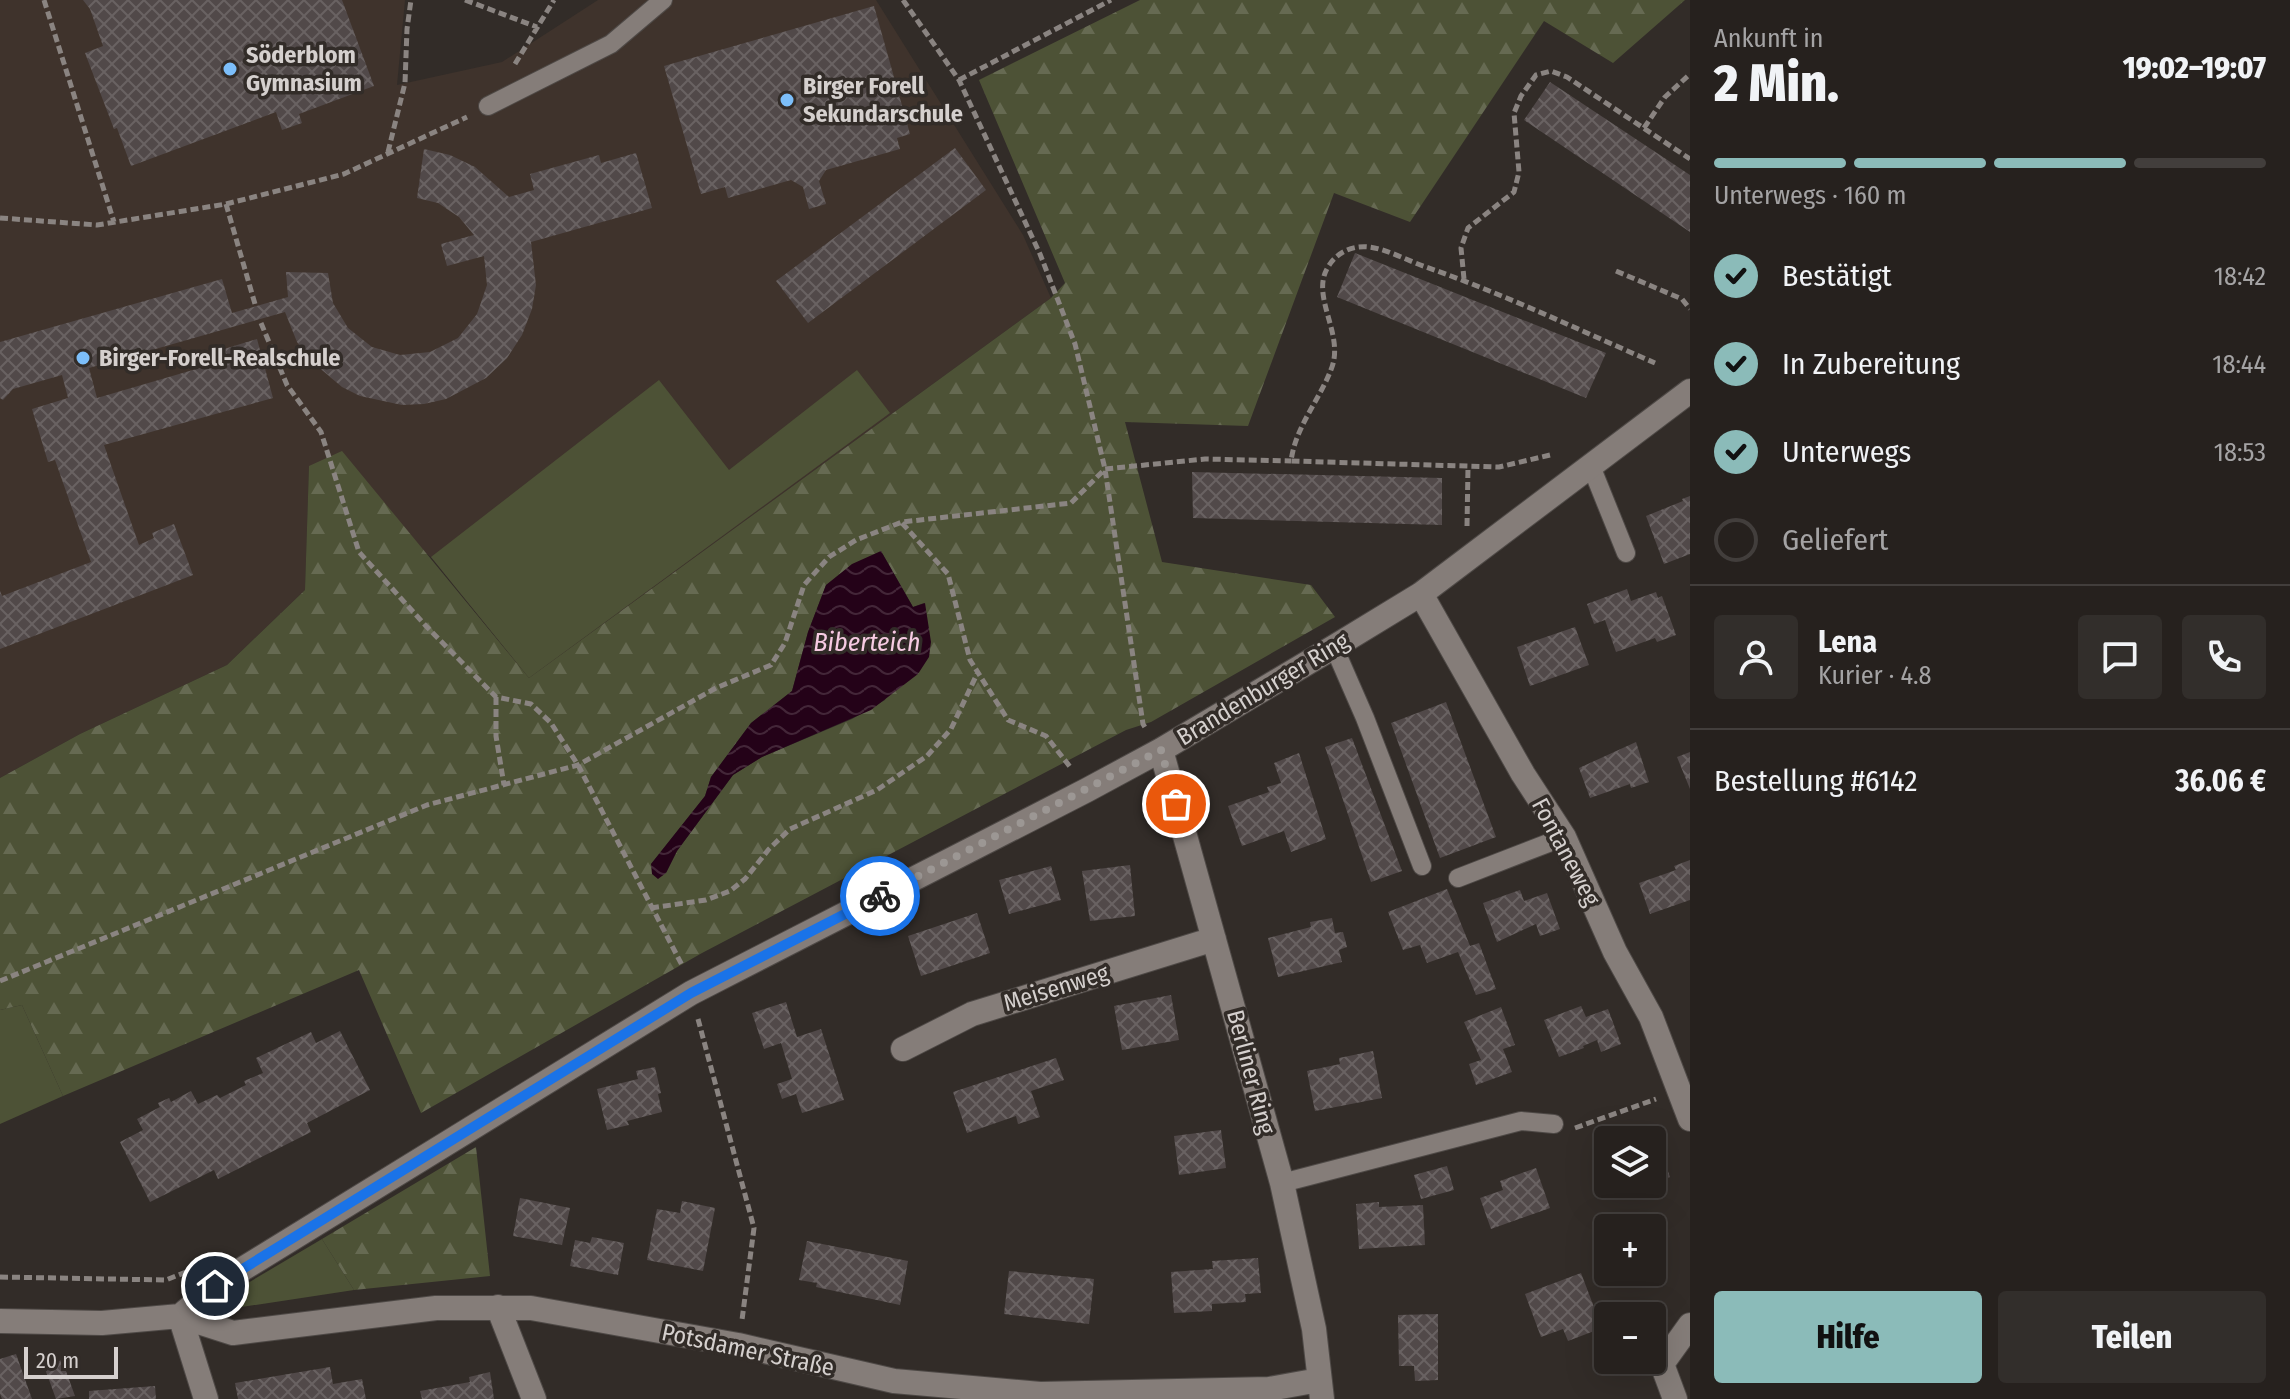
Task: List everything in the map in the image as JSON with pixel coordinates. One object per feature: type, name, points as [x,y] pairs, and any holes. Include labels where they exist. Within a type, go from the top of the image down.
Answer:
[{"type":"street","name":"Brandenburger Ring","points":[[180,1316],[215,1286],[691,993],[1161,750],[1421,594],[1690,391]]},
{"type":"street","name":"Fontaneweg","points":[[1421,594],[1523,774],[1564,837],[1615,952],[1651,1017],[1690,1119]]},
{"type":"street","name":"Berliner Ring","points":[[1161,750],[1282,1183],[1314,1329],[1321,1389]]},
{"type":"street","name":"Meisenweg","points":[[903,1049],[972,1014],[1214,939]]},
{"type":"street","points":[[498,1307],[534,1399]]},
{"type":"street","name":"Potsdamer Straße","points":[[180,1316],[233,1333],[436,1308],[531,1308],[738,1345],[898,1390],[1040,1394],[1321,1389]]},
{"type":"street","points":[[0,1321],[102,1323],[180,1316],[206,1399]]},
{"type":"street","points":[[1675,1399],[1662,1364],[1690,1325]]},
{"type":"lane","points":[[488,106],[611,44],[663,0]]},
{"type":"lane","points":[[1591,466],[1626,553]]},
{"type":"lane","points":[[1334,647],[1422,866]]},
{"type":"lane","points":[[1458,878],[1564,837]]},
{"type":"lane","points":[[1282,1183],[1521,1121],[1554,1124]]},
{"type":"path","points":[[44,0],[114,222]]},
{"type":"path","points":[[388,153],[405,83],[411,0]]},
{"type":"path","points":[[465,0],[537,27]]},
{"type":"path","points":[[513,67],[554,0]]},
{"type":"path","points":[[903,0],[959,80],[1040,254],[1075,344],[1105,469],[1143,724],[1161,750]]},
{"type":"path","points":[[1096,0],[1103,4]]},
{"type":"path","points":[[959,80],[1111,0]]},
{"type":"path","points":[[1465,280],[1461,248],[1468,228],[1514,192],[1519,172],[1514,113],[1521,96],[1536,75],[1551,71],[1567,77],[1690,159]]},
{"type":"path","points":[[1644,128],[1665,97],[1690,74]]},
{"type":"path","points":[[0,218],[97,225],[226,204],[344,174],[488,106]]},
{"type":"path","points":[[226,204],[255,304]]},
{"type":"path","points":[[1291,461],[1294,440],[1333,365],[1335,334],[1321,284],[1335,256],[1352,248],[1369,247],[1465,280],[1655,363]]},
{"type":"path","points":[[1616,271],[1682,299],[1690,309]]},
{"type":"path","points":[[261,323],[287,385],[321,432],[359,552],[496,697],[531,704],[551,723],[578,765],[687,973],[754,1228],[738,1345]]},
{"type":"path","points":[[0,981],[427,805],[578,765],[716,688],[771,665],[785,643],[804,585],[829,557],[856,540],[902,522],[1071,503],[1105,469],[1205,459],[1499,467],[1550,455]]},
{"type":"path","points":[[1467,537],[1468,467]]},
{"type":"path","points":[[902,522],[948,574],[970,660],[1008,720],[1046,736],[1087,790]]},
{"type":"path","points":[[651,908],[706,900],[730,891],[745,879],[790,829],[877,790],[927,756],[951,729],[977,674]]},
{"type":"path","points":[[496,697],[496,736],[504,785]]},
{"type":"path","points":[[1554,1124],[1575,1128],[1680,1090]]},
{"type":"shaded area","name":"Söderblom Gymnasium","points":[[0,0],[405,0],[397,85],[502,62],[598,0],[876,0],[1023,235],[1051,298],[529,678],[431,557],[309,466],[305,590],[227,665],[80,734],[0,778]]},
{"type":"green space","points":[[1140,0],[1685,0],[1613,63],[1544,21],[1410,222],[1334,193],[1248,426],[1125,422],[1162,562],[1311,585],[1335,617],[1151,722],[1126,730],[702,953],[421,1113],[359,970],[63,1096],[22,1005],[0,1010],[0,778],[80,734],[227,665],[305,590],[309,466],[342,451],[529,678],[1051,298],[1065,283],[979,80]],"holes":[[[881,551],[913,607],[924,603],[885,700],[852,719],[762,757],[733,775],[677,851],[666,873],[651,864],[705,796],[711,777],[751,723],[792,691],[808,632],[826,585]]]},
{"type":"green space","points":[[857,370],[890,413],[529,678],[431,557],[659,380],[729,470]]},
{"type":"green space","points":[[22,1005],[63,1096],[0,1124],[0,1010]]},
{"type":"green space","points":[[476,1147],[490,1276],[354,1290],[322,1239]]},
{"type":"green space","points":[[322,1239],[354,1290],[235,1308],[236,1290]]},
{"type":"water","name":"Biberteich","points":[[881,551],[913,607],[925,603],[931,642],[929,657],[918,674],[871,710],[762,757],[733,775],[677,851],[666,873],[658,879],[652,874],[651,864],[705,796],[711,777],[751,723],[792,691],[808,632],[826,585],[852,564]]},
{"type":"building","name":"Söderblom Gymnasium","points":[[83,0],[342,0],[374,86],[299,114],[302,123],[282,130],[276,112],[131,166],[85,53],[103,46],[90,9]]},
{"type":"building","name":"Birger Forell Sekundarschule","points":[[874,6],[910,134],[897,138],[900,149],[826,170],[819,181],[826,204],[809,209],[803,187],[791,180],[728,198],[725,187],[701,194],[664,66]]},
{"type":"building","points":[[1550,82],[1690,175],[1690,232],[1524,120]]},
{"type":"building","points":[[955,148],[986,190],[808,323],[776,281]]},
{"type":"building","points":[[424,149],[450,155],[475,167],[509,197],[534,190],[530,174],[599,155],[601,163],[636,153],[652,208],[531,242],[536,285],[532,309],[522,335],[507,358],[486,378],[446,399],[402,405],[360,396],[342,387],[309,359],[297,342],[285,312],[89,368],[97,398],[227,360],[224,349],[257,339],[273,398],[104,445],[139,545],[154,538],[152,533],[174,524],[193,575],[0,649],[0,591],[2,596],[91,562],[55,460],[48,462],[32,409],[68,398],[62,375],[13,389],[3,400],[0,398],[0,342],[222,279],[232,313],[288,297],[286,272],[328,273],[333,303],[348,328],[372,347],[400,355],[430,352],[458,338],[477,314],[487,285],[484,256],[447,266],[441,244],[474,235],[459,217],[438,203],[417,198]]},
{"type":"building","points":[[1355,253],[1606,353],[1586,398],[1337,297]]},
{"type":"building","points":[[1192,472],[1442,478],[1442,525],[1193,518]]},
{"type":"building","points":[[1690,496],[1690,554],[1664,564],[1646,516]]},
{"type":"building","points":[[1627,589],[1631,601],[1656,592],[1658,598],[1662,596],[1676,635],[1657,642],[1655,638],[1616,652],[1605,620],[1594,624],[1587,604]]},
{"type":"building","points":[[1575,627],[1589,665],[1530,686],[1517,647]]},
{"type":"building","points":[[1446,702],[1496,837],[1440,858],[1391,723]]},
{"type":"building","points":[[1352,738],[1402,871],[1371,882],[1325,747]]},
{"type":"building","points":[[1636,742],[1649,782],[1631,788],[1630,784],[1590,798],[1579,768]]},
{"type":"building","points":[[1690,752],[1690,789],[1677,757]]},
{"type":"building","points":[[1299,753],[1326,839],[1291,852],[1284,831],[1242,846],[1228,806],[1269,792],[1267,787],[1281,783],[1274,763]]},
{"type":"building","points":[[1690,860],[1690,900],[1650,914],[1639,883],[1676,870],[1674,866]]},
{"type":"building","points":[[1130,865],[1135,916],[1090,921],[1082,871]]},
{"type":"building","points":[[1051,866],[1061,900],[1009,914],[999,880]]},
{"type":"building","points":[[1447,889],[1470,946],[1479,943],[1496,989],[1476,995],[1458,952],[1427,963],[1420,945],[1403,950],[1388,912]]},
{"type":"building","points":[[1520,890],[1524,901],[1547,893],[1560,929],[1540,936],[1536,924],[1497,942],[1483,903]]},
{"type":"building","points":[[977,913],[990,953],[921,976],[908,936]]},
{"type":"building","points":[[1332,918],[1335,933],[1343,932],[1347,947],[1339,950],[1342,962],[1278,977],[1268,938],[1311,927],[1310,922]]},
{"type":"building","points":[[1171,995],[1179,1040],[1122,1050],[1114,1006]]},
{"type":"building","points":[[786,1002],[797,1037],[821,1029],[844,1100],[802,1113],[796,1094],[782,1099],[777,1084],[792,1079],[781,1043],[764,1049],[752,1013]]},
{"type":"building","points":[[1581,1006],[1586,1017],[1608,1009],[1621,1044],[1601,1052],[1597,1040],[1559,1057],[1544,1020]]},
{"type":"building","points":[[1501,1007],[1515,1045],[1503,1049],[1512,1072],[1476,1085],[1469,1064],[1481,1060],[1464,1022]]},
{"type":"building","points":[[340,1031],[370,1090],[307,1123],[311,1132],[218,1179],[214,1170],[150,1202],[120,1142],[143,1130],[137,1119],[160,1107],[158,1103],[169,1098],[171,1102],[191,1091],[198,1104],[217,1095],[220,1098],[246,1085],[244,1081],[263,1073],[256,1058],[311,1032],[316,1043]]},
{"type":"building","points":[[1373,1051],[1382,1098],[1315,1111],[1307,1071],[1340,1064],[1339,1058]]},
{"type":"building","points":[[1056,1058],[1064,1080],[1031,1091],[1040,1117],[1018,1124],[1016,1116],[967,1133],[953,1092]]},
{"type":"building","points":[[655,1067],[662,1112],[607,1130],[597,1089],[638,1079],[636,1071]]},
{"type":"building","points":[[1221,1130],[1226,1168],[1179,1175],[1174,1136]]},
{"type":"building","points":[[1447,1166],[1454,1190],[1421,1199],[1414,1175]]},
{"type":"building","points":[[1536,1168],[1550,1208],[1491,1229],[1480,1198],[1503,1190],[1500,1181]]},
{"type":"building","points":[[520,1198],[570,1208],[562,1245],[513,1236]]},
{"type":"building","points":[[682,1201],[715,1208],[703,1271],[647,1260],[657,1209],[680,1213]]},
{"type":"building","points":[[1379,1202],[1379,1207],[1423,1205],[1425,1245],[1359,1249],[1356,1204]]},
{"type":"building","points":[[592,1237],[624,1243],[618,1275],[570,1266],[575,1240],[590,1243]]},
{"type":"building","points":[[807,1241],[908,1261],[900,1305],[816,1287],[817,1283],[799,1280]]},
{"type":"building","points":[[1258,1258],[1261,1293],[1245,1294],[1246,1302],[1212,1304],[1212,1311],[1174,1313],[1171,1272],[1213,1269],[1212,1261]]},
{"type":"building","points":[[1009,1271],[1094,1279],[1089,1324],[1004,1314]]},
{"type":"building","points":[[1581,1273],[1594,1307],[1594,1331],[1568,1341],[1563,1329],[1541,1337],[1525,1294]]},
{"type":"building","points":[[1438,1314],[1438,1380],[1415,1381],[1414,1366],[1399,1366],[1398,1315]]},
{"type":"building","points":[[16,1354],[32,1399],[2,1399],[0,1394],[0,1359]]},
{"type":"building","points":[[62,1360],[75,1396],[56,1399],[44,1366]]},
{"type":"building","points":[[330,1367],[333,1384],[362,1379],[366,1399],[238,1399],[235,1383]]},
{"type":"building","points":[[490,1372],[494,1399],[422,1399],[420,1391],[470,1382],[469,1377]]},
{"type":"building","points":[[155,1386],[156,1399],[89,1399],[89,1391]]},
{"type":"way so far","points":[[880,896],[1161,750],[1176,804]]},
{"type":"place","name":"Söderblom Gymnasium","points":[[230,69]]},
{"type":"place","name":"Birger Forell Sekundarschule","points":[[787,100]]},
{"type":"place","name":"Birger-Forell-Realschule","points":[[83,358]]},
{"type":"route","points":[[215,1286],[691,993],[880,896]]}]
